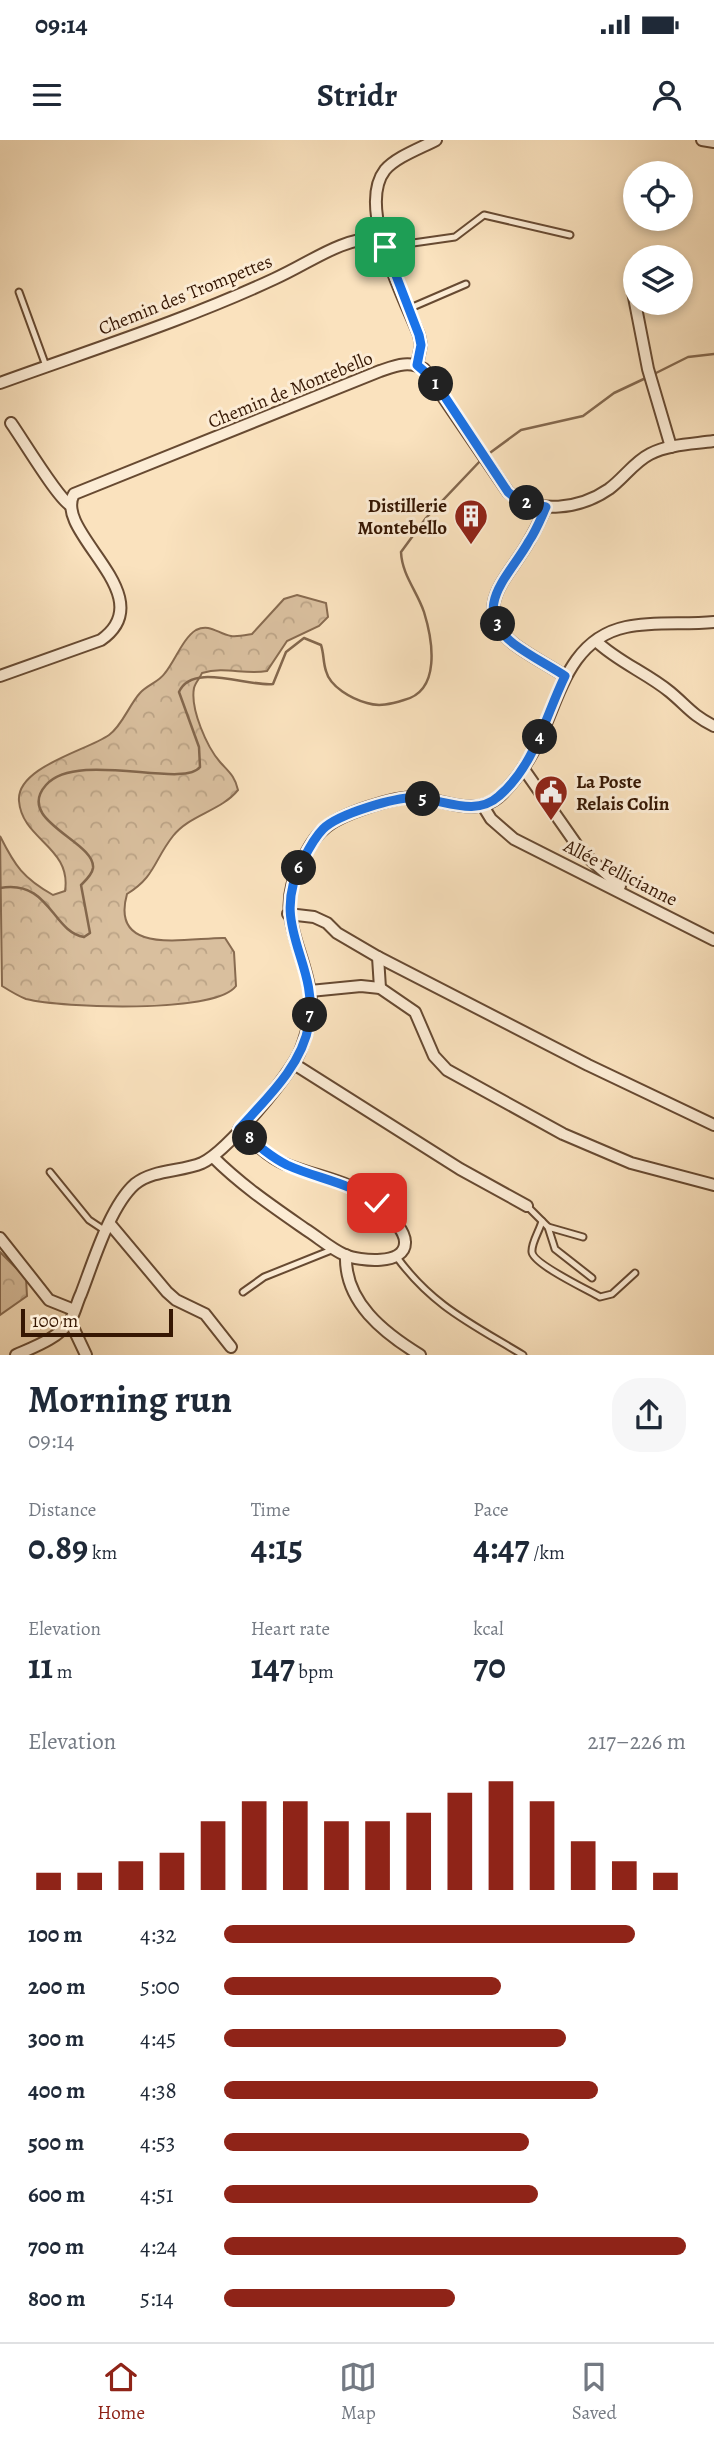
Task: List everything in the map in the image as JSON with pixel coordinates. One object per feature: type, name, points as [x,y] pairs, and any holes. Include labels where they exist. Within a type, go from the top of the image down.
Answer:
[{"type":"street","points":[[436,140],[388,167],[380,178],[377,207],[383,242],[421,345],[417,365],[433,379],[494,473],[520,502],[546,507],[578,503],[597,496],[640,460],[671,447],[714,441]]},
{"type":"street","points":[[702,140],[714,142]]},
{"type":"street","name":"Chemin des Trompettes","points":[[0,383],[275,279],[337,245],[383,242]]},
{"type":"street","points":[[638,315],[650,375],[671,447]]},
{"type":"street","name":"Chemin de Montebello","points":[[71,505],[74,494],[82,489],[131,473],[380,370],[401,364],[417,365]]},
{"type":"street","points":[[0,676],[101,640],[113,631],[119,621],[118,594],[77,522],[71,505],[62,500],[41,464],[11,423]]},
{"type":"street","points":[[546,507],[529,542],[492,601],[495,618],[508,638],[565,676]]},
{"type":"street","points":[[23,1353],[50,1338],[72,1315],[120,1203],[135,1184],[153,1175],[191,1167],[213,1157],[294,1064],[309,1027],[310,991],[288,914],[293,879],[323,829],[335,820],[402,799],[416,797],[467,807],[483,806],[501,795],[523,768],[538,742],[565,676],[596,642],[609,632],[626,627],[714,622]]},
{"type":"street","points":[[596,642],[612,656],[670,692],[694,716],[714,726]]},
{"type":"street","points":[[523,768],[581,851],[624,892]]},
{"type":"street","name":"Allée Fellicianne","points":[[483,806],[491,819],[514,839],[624,892],[714,940]]},
{"type":"street","points":[[288,914],[314,917],[327,923],[337,933],[378,957],[588,1065],[714,1125]]},
{"type":"street","points":[[378,957],[380,988]]},
{"type":"street","points":[[310,991],[361,986],[380,988],[415,1012],[434,1056],[447,1070],[563,1134],[631,1163],[714,1185]]},
{"type":"street","points":[[294,1064],[460,1169],[527,1206]]},
{"type":"street","points":[[213,1157],[240,1184],[346,1255],[376,1260],[396,1256],[404,1250],[405,1239],[377,1203],[347,1184],[289,1166],[272,1157],[239,1129]]},
{"type":"street","points":[[108,1228],[147,1265],[176,1300],[205,1314],[231,1347]]},
{"type":"street","points":[[0,1238],[49,1300],[72,1315],[86,1355]]},
{"type":"street","points":[[346,1255],[345,1272],[357,1299],[371,1319],[420,1355]]},
{"type":"lane","name":"Chemin des Trompettes","points":[[383,242],[455,237],[484,215],[570,235]]},
{"type":"lane","points":[[408,309],[466,284]]},
{"type":"lane","points":[[19,292],[46,366]]},
{"type":"lane","points":[[50,1172],[89,1220],[108,1228]]},
{"type":"lane","points":[[527,1206],[548,1227],[555,1249],[592,1278]]},
{"type":"lane","points":[[542,1221],[532,1250],[534,1258],[600,1297],[612,1294],[635,1273]]},
{"type":"lane","points":[[548,1227],[583,1237]]},
{"type":"lane","points":[[243,1292],[264,1277],[334,1249]]},
{"type":"lane","points":[[396,1256],[416,1284],[440,1304],[523,1355]]},
{"type":"green space","points":[[297,595],[326,603],[328,617],[319,626],[287,641],[267,671],[210,671],[202,673],[195,686],[193,697],[205,738],[233,778],[238,790],[223,803],[180,829],[149,875],[127,894],[125,914],[130,928],[141,936],[174,941],[225,938],[234,952],[236,986],[222,995],[199,1001],[170,1005],[103,1006],[26,999],[2,986],[0,836],[15,863],[34,883],[53,895],[65,891],[65,876],[61,864],[22,814],[19,801],[21,789],[40,769],[114,731],[140,693],[162,676],[187,638],[196,630],[210,628],[233,636],[252,634],[284,599]]},
{"type":"green space","points":[[0,1252],[26,1278],[27,1296],[0,1315]]},
{"type":"waterway","points":[[654,374],[688,357],[714,354]]},
{"type":"waterway","points":[[487,455],[521,430],[583,416],[614,393],[648,377]]},
{"type":"waterway","points":[[0,888],[17,887],[30,891],[73,933],[84,937],[90,933],[81,885],[92,871],[91,858],[48,820],[40,809],[39,798],[46,785],[61,775],[81,771],[173,774],[190,773],[200,767],[199,747],[179,692],[186,683],[208,677],[273,684],[286,652],[304,638],[321,645],[328,677],[342,692],[355,699],[381,705],[416,695],[429,676],[430,637],[424,612],[407,576],[401,552],[426,518],[482,459]]},
{"type":"place","name":"Distillerie Montebello","points":[[471,546]]},
{"type":"place","name":"La Poste Relais Colin","points":[[551,822]]},
{"type":"route","points":[[377,1203],[347,1184],[289,1166],[272,1157],[239,1129],[294,1064],[309,1027],[310,991],[288,914],[288,899],[293,879],[307,851],[323,829],[335,820],[416,797],[467,807],[493,802],[523,768],[538,742],[565,676],[514,644],[502,632],[495,618],[492,601],[529,542],[546,507],[520,502],[508,492],[433,379],[417,365],[421,345],[419,335],[385,247]]}]
